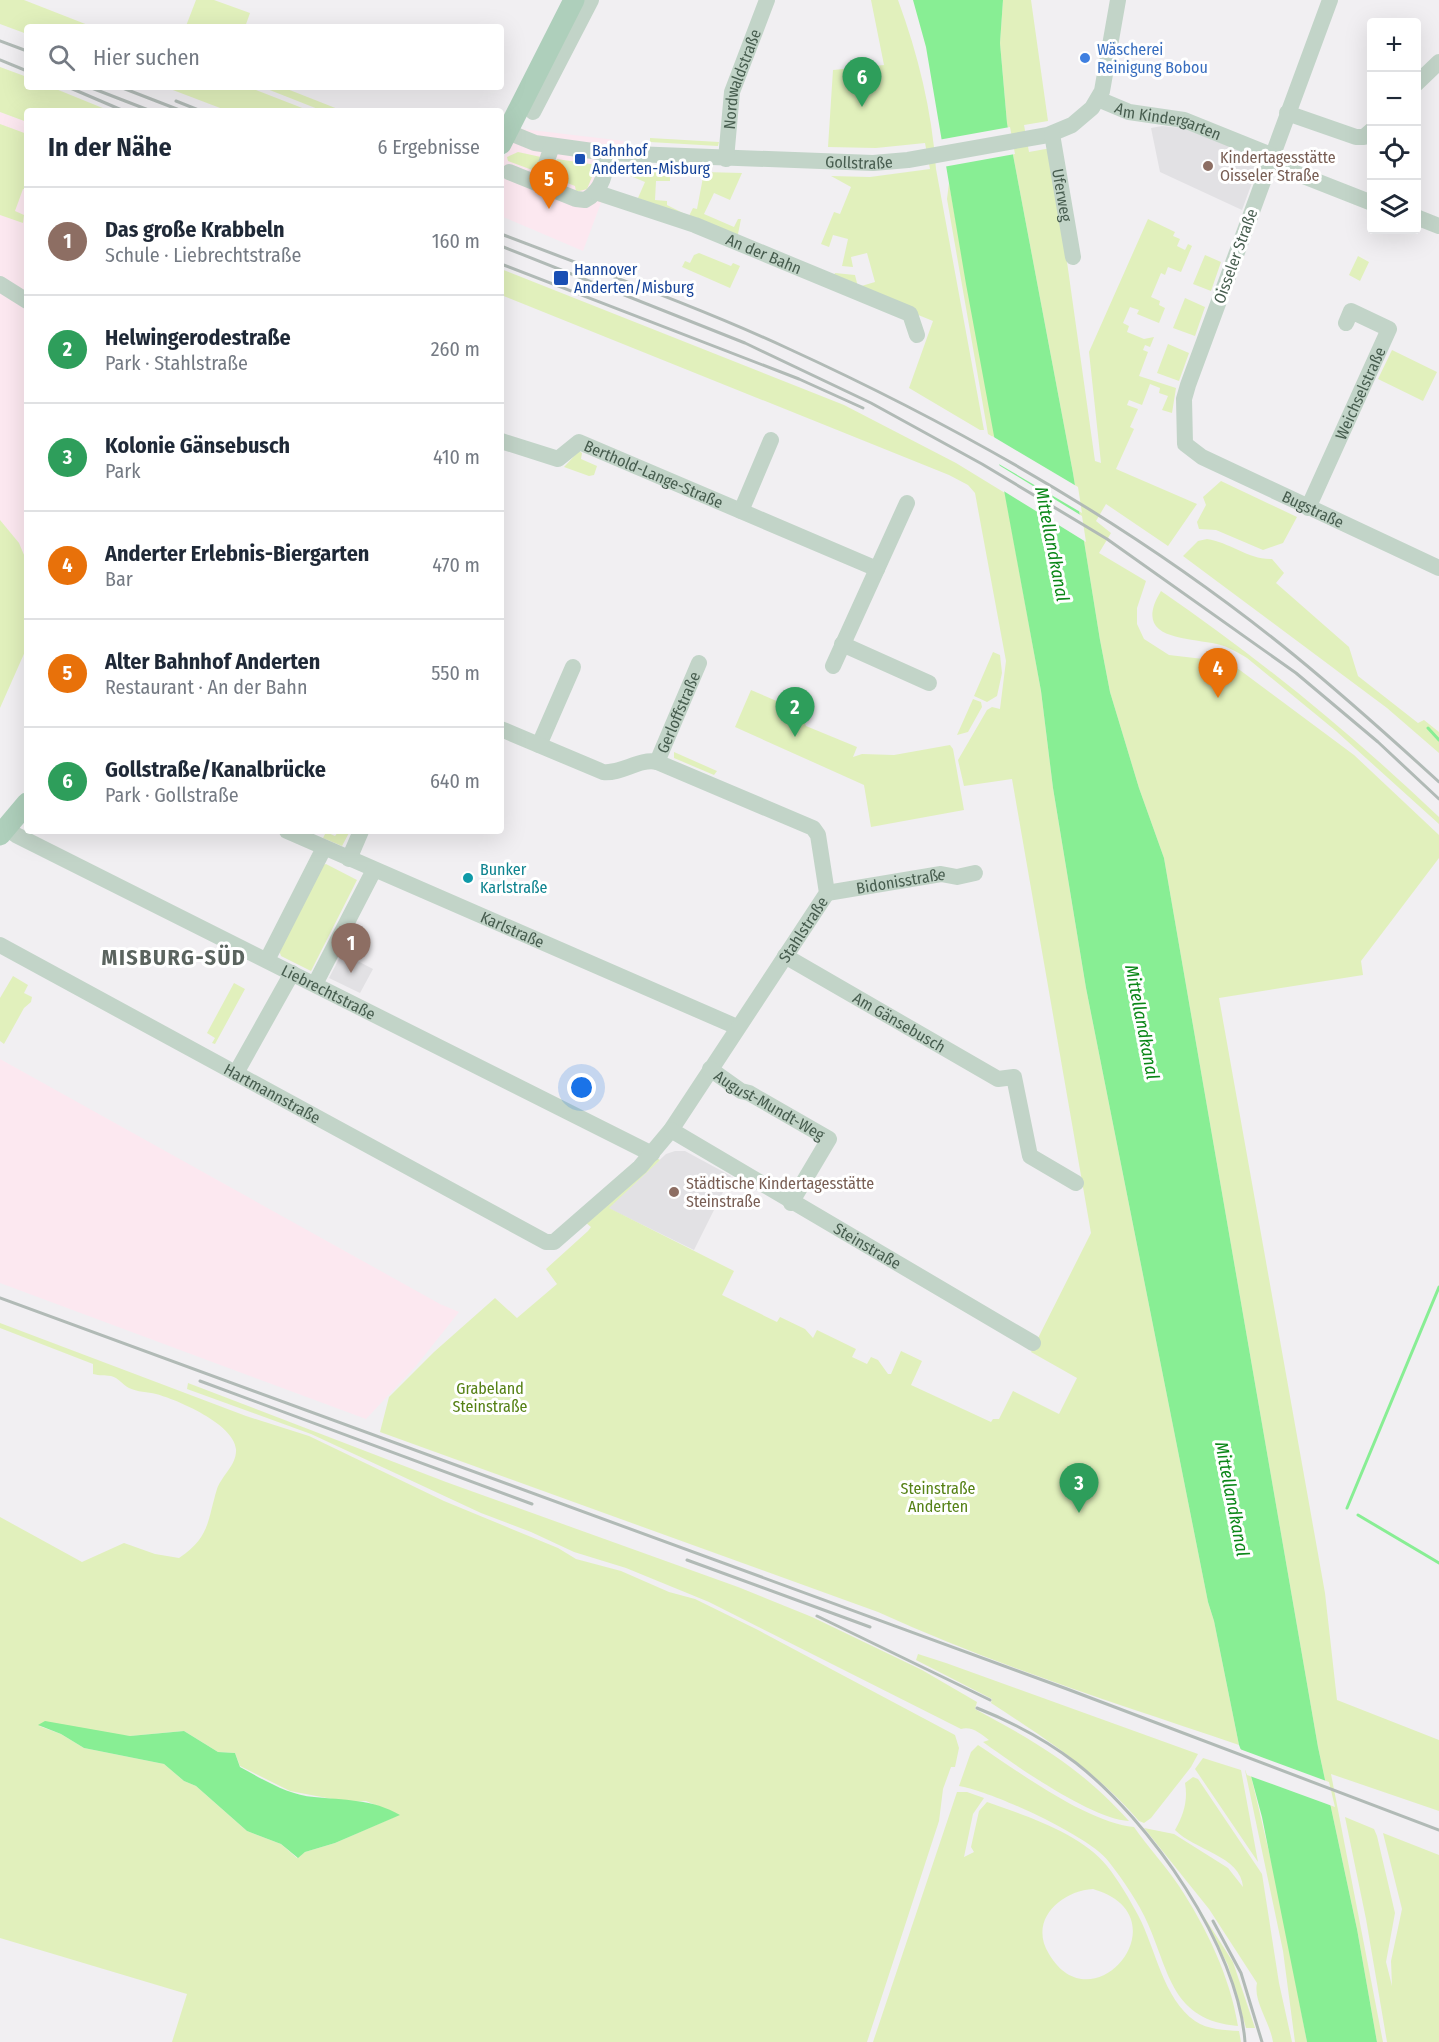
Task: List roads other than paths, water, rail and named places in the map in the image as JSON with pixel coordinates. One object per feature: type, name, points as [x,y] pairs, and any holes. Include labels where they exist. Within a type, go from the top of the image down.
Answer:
[{"type":"main road","points":[[514,126],[574,0]]},
{"type":"main road","points":[[3,831],[24,806]]},
{"type":"street","points":[[514,126],[591,0]]},
{"type":"street","name":"Nordwaldstraße","points":[[726,159],[732,92],[767,0]]},
{"type":"street","name":"Gollstraße","points":[[514,126],[524,140],[607,153],[873,163],[1052,134],[1079,121],[1098,99],[1107,75],[1118,0]]},
{"type":"street","name":"Oisseler Straße","points":[[1187,447],[1183,421],[1186,389],[1330,0]]},
{"type":"street","points":[[1421,79],[1439,62]]},
{"type":"street","name":"Am Kindergarten","points":[[1098,99],[1129,112],[1184,120],[1367,201]]},
{"type":"street","points":[[1287,113],[1356,137],[1364,137],[1367,134]]},
{"type":"street","name":"Uferweg","points":[[1052,134],[1073,257]]},
{"type":"street","points":[[539,184],[552,146]]},
{"type":"street","points":[[595,192],[606,171],[607,153]]},
{"type":"street","name":"An der Bahn","points":[[509,172],[576,199],[585,200],[595,192],[694,225],[910,314],[917,335]]},
{"type":"street","points":[[1421,219],[1439,226]]},
{"type":"street","points":[[0,284],[24,300]]},
{"type":"street","name":"Weichselstraße","points":[[1308,508],[1389,329],[1352,311],[1346,323]]},
{"type":"street","name":"Berthold-Lange-Straße","points":[[741,511],[771,441]]},
{"type":"street","name":"Berthold-Lange-Straße","points":[[504,442],[558,459],[579,442],[877,569]]},
{"type":"street","name":"Bugstraße","points":[[1187,447],[1202,457],[1308,508],[1439,568]]},
{"type":"street","points":[[833,666],[907,503]]},
{"type":"street","points":[[842,644],[929,683]]},
{"type":"street","name":"Gerloffstraße","points":[[657,762],[699,663]]},
{"type":"street","points":[[539,745],[573,668]]},
{"type":"street","points":[[504,730],[603,772],[616,772],[648,761],[657,762]]},
{"type":"street","name":"Stahlstraße","points":[[546,1242],[551,1244],[560,1239],[652,1154],[671,1130],[827,894],[818,835],[813,828],[657,762]]},
{"type":"street","name":"Liebrechtstraße","points":[[3,831],[16,835],[652,1154]]},
{"type":"street","name":"Karlstraße","points":[[294,834],[737,1027]]},
{"type":"street","points":[[349,859],[360,834]]},
{"type":"street","points":[[267,960],[324,848]]},
{"type":"street","points":[[315,984],[375,870]]},
{"type":"street","name":"Bidonisstraße","points":[[827,894],[941,874],[957,877],[975,873]]},
{"type":"street","name":"Hartmannstraße","points":[[0,945],[546,1242]]},
{"type":"street","name":"Am Gänsebusch","points":[[785,956],[998,1079],[1014,1077],[1030,1156],[1076,1183]]},
{"type":"street","points":[[236,1073],[292,973]]},
{"type":"street","name":"August-Mundt-Weg","points":[[710,1069],[741,1091],[749,1092],[829,1139],[791,1203]]},
{"type":"street","name":"Steinstraße","points":[[671,1130],[791,1203],[1033,1342]]},
{"type":"water","name":"Mittellandkanal","points":[[913,0],[1003,0],[1000,43],[1007,123],[1073,473],[1100,640],[1110,692],[1139,788],[1164,858],[1318,1747],[1357,1929],[1377,2042],[1307,2042],[1262,1817],[1251,1776],[1239,1745],[1214,1621],[1208,1602],[1086,988],[1053,788],[1041,691],[966,284],[926,47]]},
{"type":"water","points":[[45,1721],[130,1736],[184,1731],[218,1752],[235,1753],[240,1767],[285,1790],[304,1796],[369,1803],[400,1815],[335,1843],[305,1852],[298,1858],[281,1844],[247,1831],[196,1786],[184,1781],[164,1764],[84,1748],[61,1734],[38,1725]]},
{"type":"waterway","points":[[1428,728],[1439,740]]},
{"type":"waterway","points":[[1347,1508],[1439,1287]]},
{"type":"waterway","points":[[1358,1515],[1439,1563]]},
{"type":"railway","points":[[0,41],[24,50]]},
{"type":"railway","points":[[0,60],[24,70]]},
{"type":"railway","points":[[75,90],[117,108]]},
{"type":"railway","points":[[97,90],[143,108]]},
{"type":"railway","points":[[128,90],[174,108]]},
{"type":"railway","points":[[176,101],[194,108]]},
{"type":"railway","points":[[504,235],[681,303],[787,348],[920,413],[1051,486],[1176,566],[1236,610],[1331,686],[1439,782]]},
{"type":"railway","points":[[504,247],[745,343],[871,403],[982,464],[1107,539],[1296,673],[1378,742],[1439,799]]},
{"type":"railway","points":[[504,265],[799,379],[863,408]]},
{"type":"railway","points":[[0,1298],[1067,1689],[1439,1830]]},
{"type":"railway","points":[[200,1381],[532,1504]]},
{"type":"railway","points":[[687,1560],[870,1627]]},
{"type":"railway","points":[[817,1616],[990,1700]]},
{"type":"railway","points":[[977,1708],[1028,1732],[1076,1763],[1133,1818],[1160,1851],[1186,1888],[1226,1966],[1239,2005],[1245,2042]]},
{"type":"railway","points":[[1213,1921],[1241,1973],[1262,2042]]},
{"type":"place","name":"Wäscherei Reinigung Bobou","points":[[1085,58]]},
{"type":"place","name":"Gollstraße/Kanalbrücke","points":[[862,107]]},
{"type":"place","name":"Bahnhof Anderten-Misburg","points":[[580,159]]},
{"type":"place","name":"Kindertagesstätte Oisseler Straße","points":[[1208,166]]},
{"type":"place","name":"Alter Bahnhof Anderten","points":[[549,209]]},
{"type":"place","name":"Hannover Anderten/Misburg","points":[[561,278]]},
{"type":"place","name":"Anderter Erlebnis-Biergarten","points":[[1218,698]]},
{"type":"place","name":"Helwingerodestraße","points":[[795,737]]},
{"type":"place","name":"Bunker Karlstraße","points":[[468,878]]},
{"type":"place","name":"Das große Krabbeln","points":[[351,973]]},
{"type":"place","name":"Städtische Kindertagesstätte Steinstraße","points":[[674,1192]]},
{"type":"place","name":"Kolonie Gänsebusch","points":[[1079,1513]]},
{"type":"district","name":"MISBURG-SÜD","points":[[174,957]]},
{"type":"park label","name":"Grabeland Steinstraße","points":[[490,1397]]},
{"type":"park label","name":"Steinstraße Anderten","points":[[938,1497]]}]
